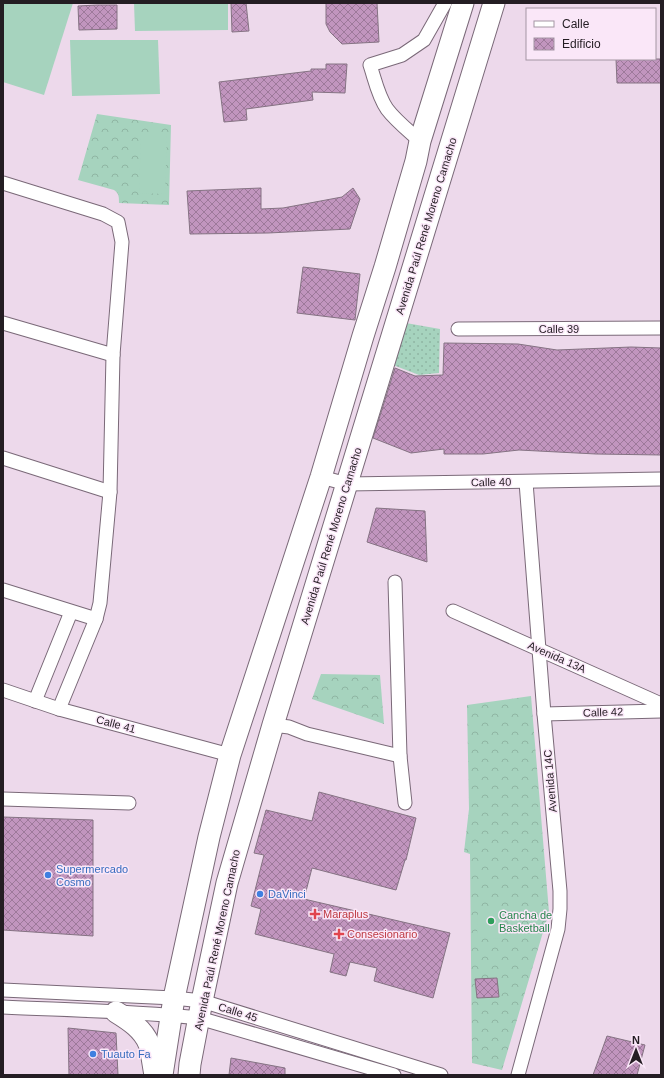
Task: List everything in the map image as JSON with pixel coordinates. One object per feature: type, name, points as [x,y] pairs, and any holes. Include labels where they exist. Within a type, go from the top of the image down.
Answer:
[{"type":"main road","points":[[162,1075],[172,1006],[209,837],[230,755],[321,477],[385,267],[416,161],[420,141],[463,3]]},
{"type":"main road","name":"Avenida Paúl René Moreno Camacho","points":[[189,1075],[200,1009],[227,883],[346,484],[494,3]]},
{"type":"main road","points":[[116,1012],[130,1020],[140,1030],[149,1044],[155,1075]]},
{"type":"street","points":[[420,141],[386,108],[379,93],[370,65],[402,55],[424,40],[445,3]]},
{"type":"street","points":[[3,183],[104,214],[118,222],[122,242],[113,355],[110,492],[100,603],[96,619],[59,709]]},
{"type":"street","points":[[3,323],[113,355]]},
{"type":"street","name":"Calle 39","points":[[458,330],[661,328]]},
{"type":"street","points":[[3,458],[110,492]]},
{"type":"street","name":"Calle 40","points":[[321,477],[346,484],[661,479]]},
{"type":"street","name":"Avenida 14C","points":[[518,1075],[558,929],[560,909],[560,891],[544,714],[526,482]]},
{"type":"street","points":[[395,582],[400,756],[405,803]]},
{"type":"street","points":[[3,590],[96,619]]},
{"type":"street","name":"Avenida 13A","points":[[453,611],[661,704]]},
{"type":"street","points":[[35,701],[71,612]]},
{"type":"street","name":"Calle 41","points":[[3,690],[59,709],[230,755]]},
{"type":"street","name":"Calle 42","points":[[544,714],[661,711]]},
{"type":"street","points":[[273,725],[289,727],[308,734],[400,756]]},
{"type":"street","points":[[3,799],[129,803]]},
{"type":"street","name":"Calle 45","points":[[3,990],[200,1009],[442,1075]]},
{"type":"street","name":"Calle 45","points":[[3,1007],[116,1012],[172,1006],[200,1009],[394,1075]]},
{"type":"green space","points":[[3,3],[73,3],[44,95],[3,82]]},
{"type":"green space","points":[[134,3],[228,3],[228,30],[135,31]]},
{"type":"green space","points":[[70,40],[158,40],[160,94],[72,96]]},
{"type":"green space","points":[[97,114],[171,125],[169,205],[119,203],[117,192],[114,190],[78,180]]},
{"type":"green space","points":[[141,133],[167,133],[165,194],[139,193]]},
{"type":"green space","points":[[406,323],[440,329],[439,373],[419,375],[393,365]]},
{"type":"green space","points":[[321,674],[380,675],[384,724],[312,699]]},
{"type":"green space","points":[[531,696],[549,912],[502,1070],[472,1063],[470,854],[464,852],[469,809],[467,705]]},
{"type":"green space","name":"Cancha de Basketball","points":[[478,910],[504,910],[503,939],[477,937]]},
{"type":"building","points":[[231,3],[246,3],[249,31],[232,32]]},
{"type":"building","points":[[326,3],[377,3],[379,42],[342,44],[330,32],[326,24]]},
{"type":"building","points":[[117,5],[117,29],[79,30],[78,6]]},
{"type":"building","points":[[661,59],[661,83],[617,83],[616,60]]},
{"type":"building","points":[[326,64],[347,64],[345,93],[312,92],[313,100],[246,109],[247,120],[224,122],[219,82],[311,71],[311,69],[326,69]]},
{"type":"building","points":[[261,188],[261,209],[283,208],[342,197],[353,188],[360,199],[350,229],[268,233],[190,234],[187,191]]},
{"type":"building","points":[[303,267],[360,274],[355,320],[297,313]]},
{"type":"building","points":[[444,343],[518,344],[557,350],[631,347],[661,348],[661,455],[596,454],[519,450],[483,454],[444,454],[444,449],[411,453],[373,438],[395,368],[415,376],[443,375]]},
{"type":"building","points":[[376,508],[425,511],[427,562],[367,542]]},
{"type":"building","points":[[319,792],[416,818],[406,860],[396,890],[312,868],[304,899],[450,933],[433,998],[374,981],[377,968],[350,962],[346,976],[330,972],[334,954],[255,934],[261,909],[251,906],[264,855],[254,853],[266,810],[312,821]]},
{"type":"building","name":"Supermercado Cosmo","points":[[3,817],[93,820],[93,936],[3,930]]},
{"type":"building","points":[[497,978],[499,997],[477,998],[475,979]]},
{"type":"building","name":"Tuauto Fa","points":[[68,1028],[116,1033],[118,1075],[69,1075]]},
{"type":"building","points":[[607,1036],[645,1045],[637,1075],[593,1075]]},
{"type":"building","points":[[231,1058],[285,1068],[285,1075],[229,1075]]},
{"type":"place","name":"Supermercado Cosmo","points":[[48,875]]},
{"type":"place","name":"DaVinci","points":[[260,894]]},
{"type":"place","name":"Maraplus","points":[[315,914]]},
{"type":"place","name":"Cancha de Basketball","points":[[491,921]]},
{"type":"place","name":"Consesionario","points":[[339,934]]},
{"type":"place","name":"Tuauto Fa","points":[[93,1054]]}]
